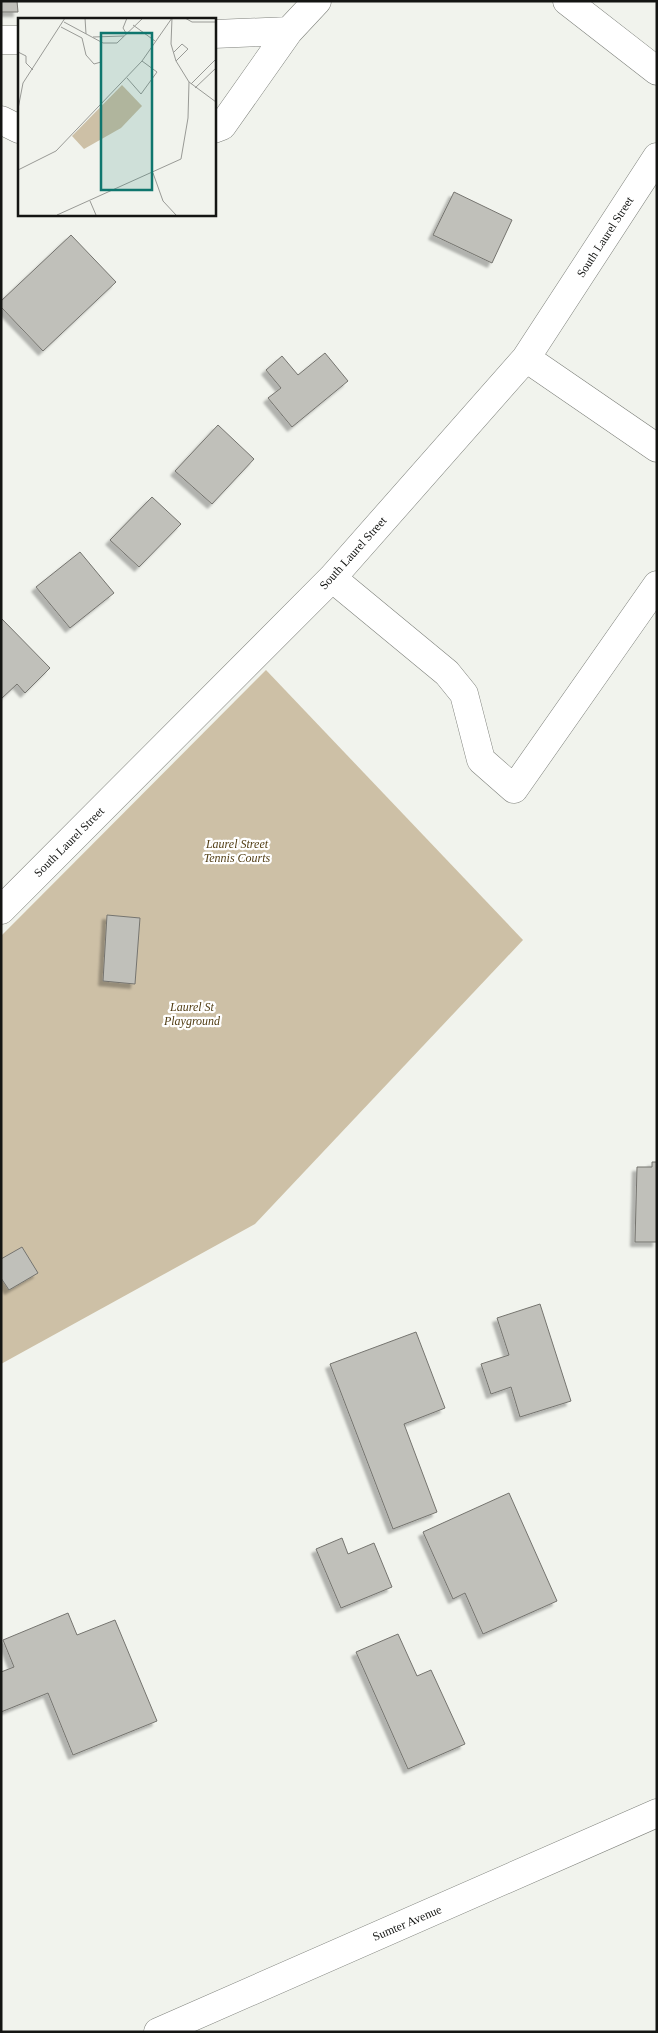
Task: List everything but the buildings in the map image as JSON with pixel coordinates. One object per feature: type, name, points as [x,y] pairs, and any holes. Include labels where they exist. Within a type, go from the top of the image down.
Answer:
[{"type":"street","points":[[215,129],[222,126],[289,31],[317,1]]},
{"type":"street","points":[[567,1],[657,71]]},
{"type":"street","points":[[215,34],[289,31]]},
{"type":"street","points":[[1,40],[18,40]]},
{"type":"street","points":[[1,120],[18,128]]},
{"type":"street","name":"South Laurel Street","points":[[1,910],[332,578],[526,358],[657,157]]},
{"type":"street","points":[[526,358],[657,448]]},
{"type":"street","points":[[332,578],[447,673],[464,694],[481,760],[514,789],[657,585]]},
{"type":"street","name":"Sumter Avenue","points":[[158,2032],[657,1812]]},
{"type":"green space","name":"Laurel St Playground","points":[[266,670],[523,940],[255,1224],[1,1364],[1,936]]},
{"type":"park label","name":"Laurel Street Tennis Courts","points":[[237,851]]}]
